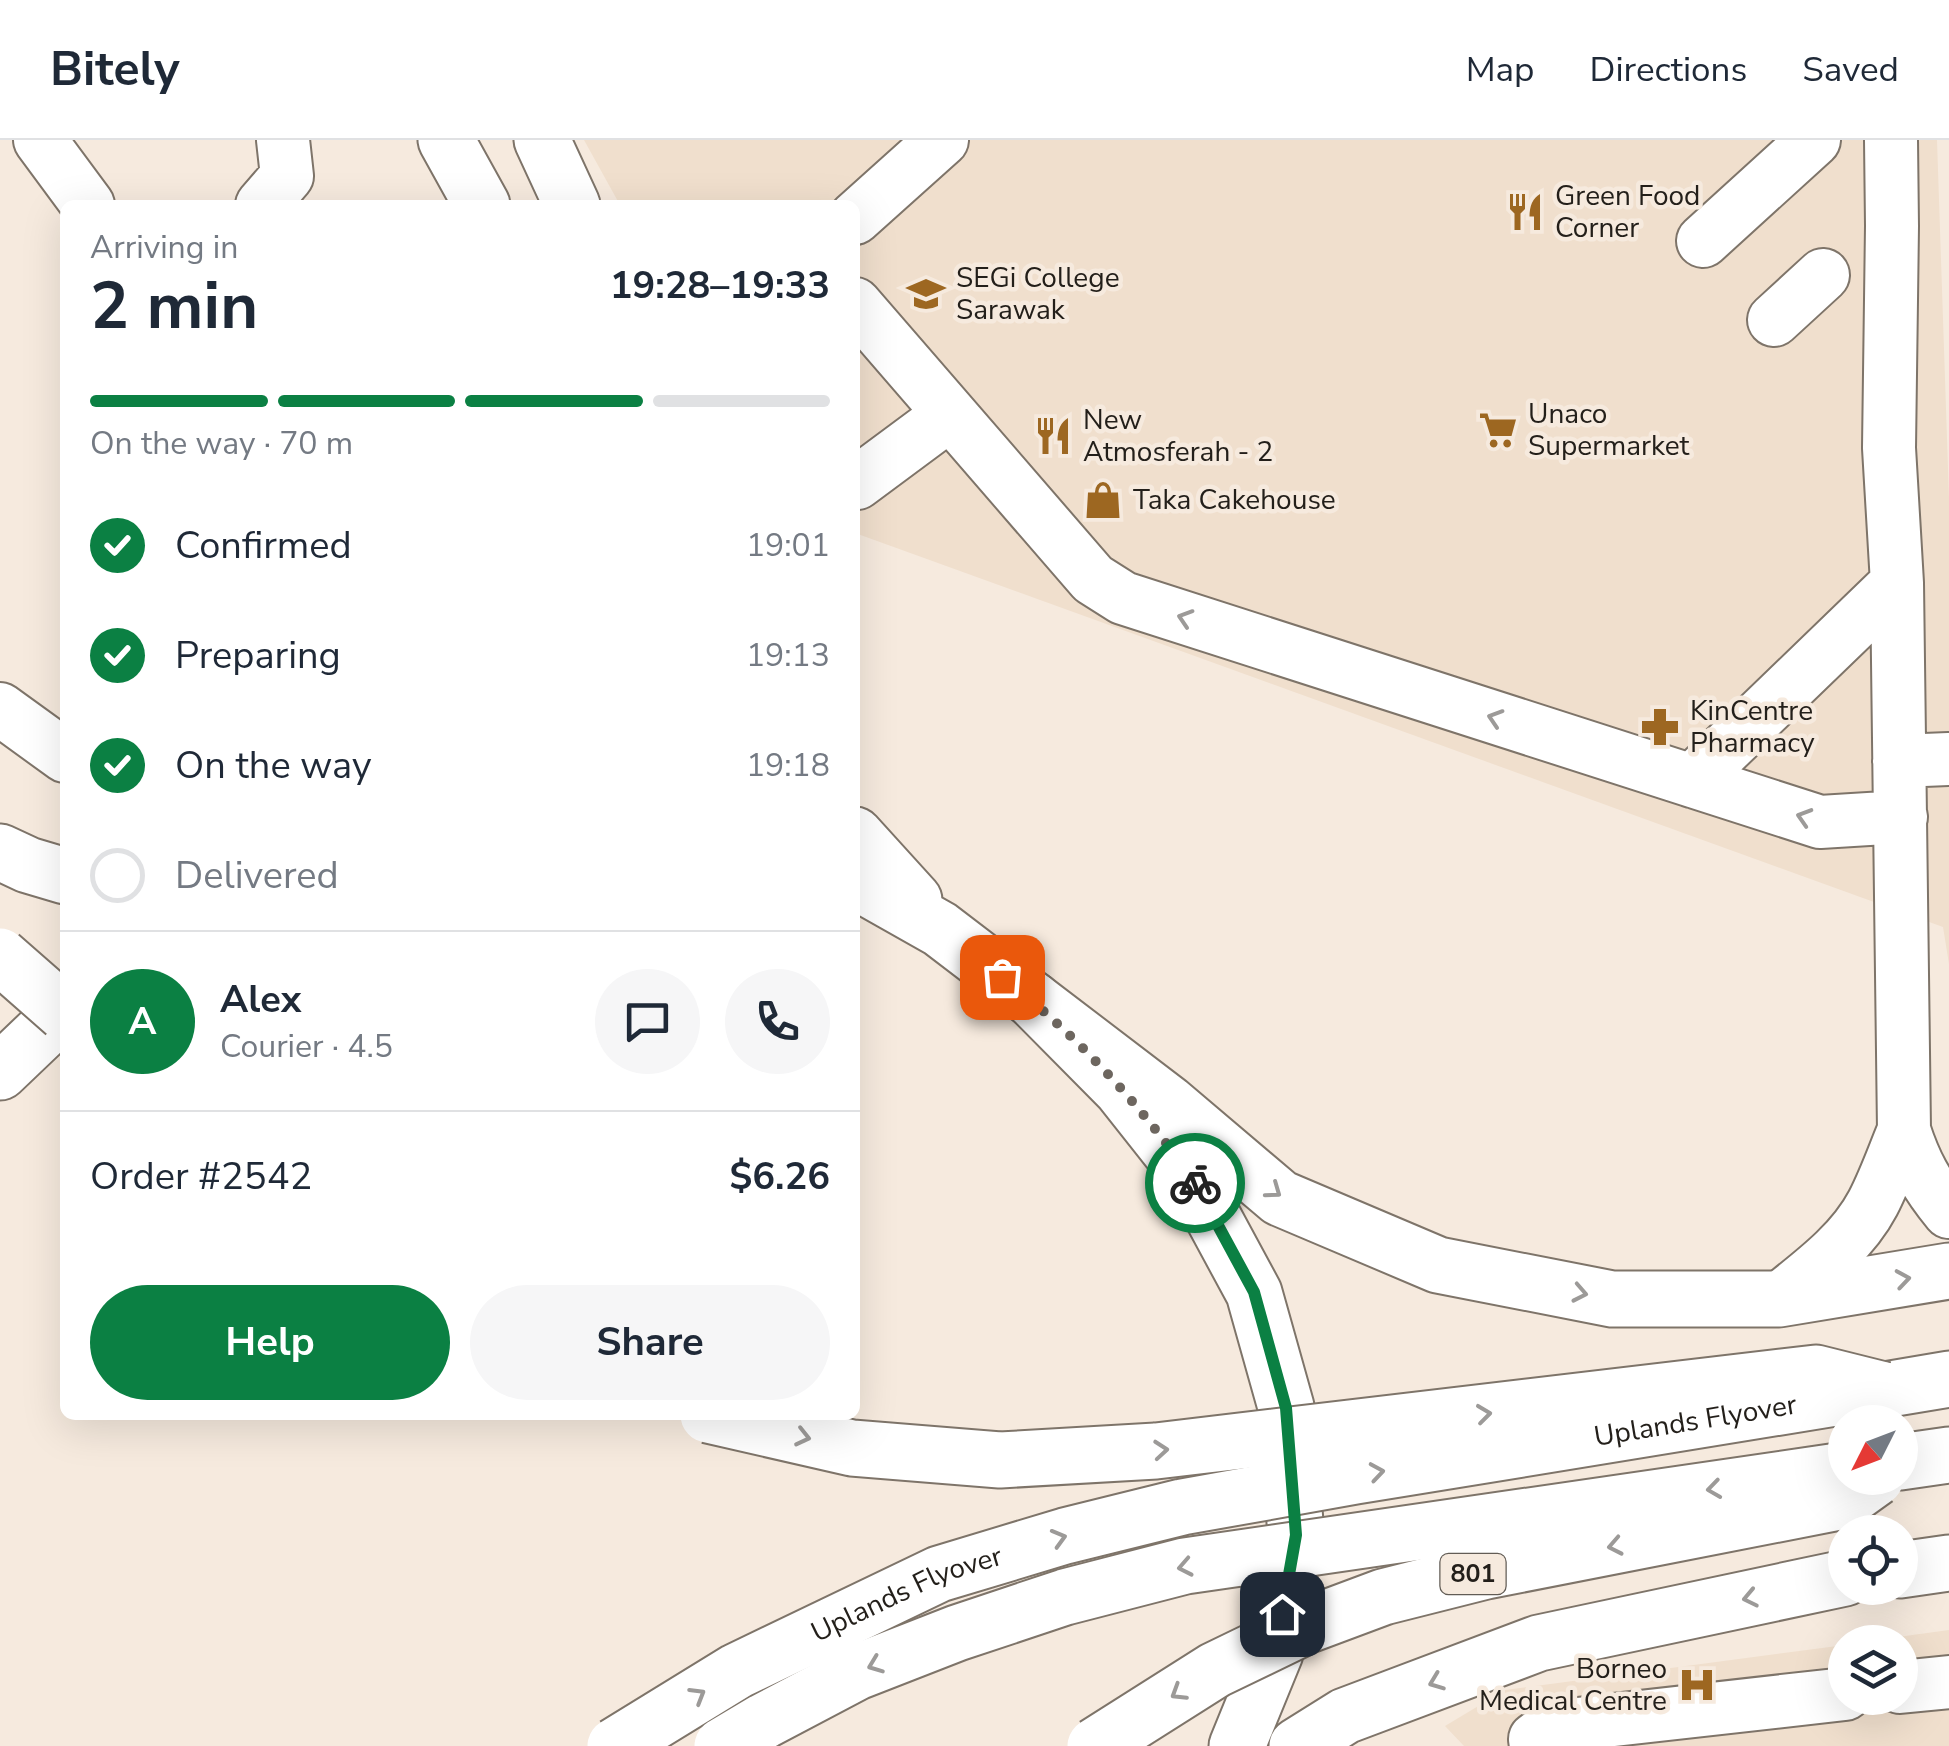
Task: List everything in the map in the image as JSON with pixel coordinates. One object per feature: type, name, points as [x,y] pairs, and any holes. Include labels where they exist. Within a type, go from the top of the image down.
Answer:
[{"type":"main road","points":[[446,140],[479,200]]},
{"type":"main road","points":[[542,140],[570,200]]},
{"type":"main road","points":[[860,841],[940,929]]},
{"type":"main road","points":[[0,852],[60,875]]},
{"type":"main road","points":[[860,885],[940,929],[1168,1103],[1280,1198],[1438,1265],[1612,1299],[1778,1299],[1949,1271]]},
{"type":"main road","points":[[0,956],[60,1007]]},
{"type":"main road","points":[[1033,1000],[1122,1089],[1193,1180],[1254,1292],[1281,1388],[1296,1535],[1275,1653],[1237,1746]]},
{"type":"main road","points":[[0,1072],[60,1016]]},
{"type":"main road","name":"Uplands Flyover","points":[[730,1420],[852,1448],[1000,1460],[1156,1451],[1816,1373],[1884,1390]]},
{"type":"main road","points":[[1884,1390],[1949,1378]]},
{"type":"main road","name":"Uplands Flyover","points":[[615,1746],[737,1671],[939,1574],[1065,1536],[1182,1507],[1336,1479],[1884,1390]]},
{"type":"main road","points":[[1918,1459],[1949,1455]]},
{"type":"main road","name":"Uplands Flyover","points":[[722,1746],[857,1672],[957,1633],[1065,1597],[1185,1566],[1828,1472]]},
{"type":"main road","name":"801","points":[[1096,1746],[1215,1670],[1308,1626],[1383,1597],[1486,1571],[1844,1502],[1853,1495]]},
{"type":"main road","points":[[1918,1567],[1949,1563]]},
{"type":"main road","points":[[1298,1746],[1345,1716],[1538,1643],[1828,1582]]},
{"type":"street","points":[[40,140],[84,200]]},
{"type":"street","points":[[266,200],[287,176],[283,140]]},
{"type":"street","points":[[860,214],[942,140]]},
{"type":"street","points":[[1704,241],[1814,140]]},
{"type":"street","points":[[1891,140],[1889,448],[1896,582],[1924,760],[1901,817],[1904,1130],[1916,1164],[1949,1212]]},
{"type":"street","points":[[1774,320],[1823,275]]},
{"type":"street","points":[[860,322],[950,414],[1094,578],[1123,598],[1820,822],[1901,817]]},
{"type":"street","points":[[860,482],[950,414]]},
{"type":"street","points":[[1692,781],[1896,582]]},
{"type":"street","points":[[0,709],[60,752]]},
{"type":"street","points":[[1778,1299],[1849,1238],[1871,1206],[1904,1130]]},
{"type":"street","points":[[1918,1685],[1949,1682]]},
{"type":"street","points":[[1536,1746],[1536,1739],[1551,1727],[1828,1696]]},
{"type":"shaded area","points":[[584,140],[1937,140],[1949,498],[1949,964],[1943,927],[860,535],[860,200],[617,200]]},
{"type":"shaded area","name":"Borneo Medical Centre","points":[[1949,1630],[1949,1746],[1464,1746],[1445,1726],[1505,1690],[1828,1647],[1828,1715],[1918,1715],[1918,1634]]},
{"type":"way so far","points":[[1002,977],[1033,1000],[1122,1089],[1195,1183]]},
{"type":"place","name":"Green Food Corner","points":[[1525,212]]},
{"type":"place","name":"SEGi College Sarawak","points":[[926,294]]},
{"type":"place","name":"Unaco Supermarket","points":[[1498,430]]},
{"type":"place","name":"New Atmosferah - 2","points":[[1053,436]]},
{"type":"place","name":"Taka Cakehouse","points":[[1103,500]]},
{"type":"place","name":"KinCentre Pharmacy","points":[[1660,727]]},
{"type":"place","name":"Borneo Medical Centre","points":[[1697,1685]]},
{"type":"route","points":[[1195,1183],[1254,1292],[1286,1408],[1296,1535],[1282,1614]]}]
